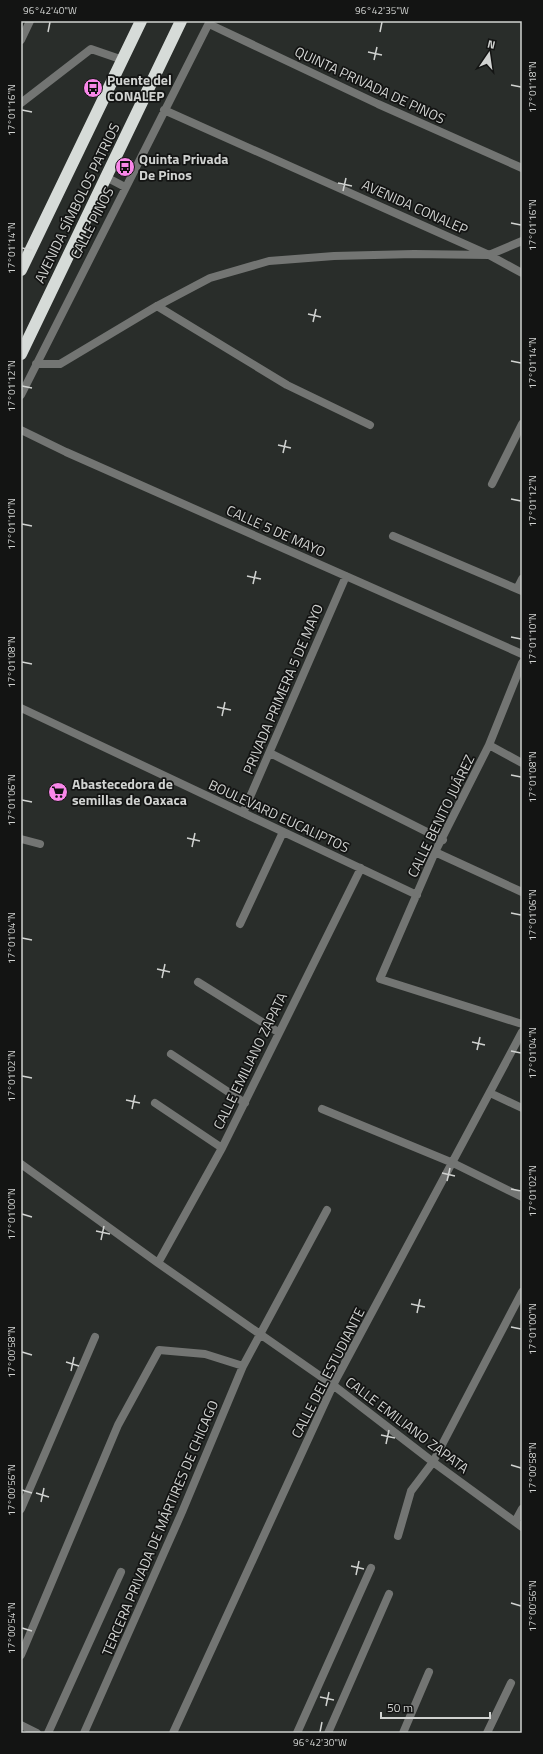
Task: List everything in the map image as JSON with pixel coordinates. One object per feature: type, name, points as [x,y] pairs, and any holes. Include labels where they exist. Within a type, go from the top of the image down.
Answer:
[{"type":"highway","name":"AVENIDA SÍMBOLOS PATRIOS","points":[[21,270],[142,21]]},
{"type":"highway","name":"AVENIDA SÍMBOLOS PATRIOS","points":[[21,354],[181,21]]},
{"type":"street","points":[[21,40],[30,21]]},
{"type":"street","name":"CALLE PINOS","points":[[21,395],[209,22]]},
{"type":"street","name":"QUINTA PRIVADA DE PINOS","points":[[209,22],[378,104],[522,168]]},
{"type":"street","points":[[21,103],[91,49],[123,60]]},
{"type":"street","name":"AVENIDA CONALEP","points":[[164,110],[489,255],[522,273]]},
{"type":"street","points":[[106,177],[125,187]]},
{"type":"street","points":[[36,364],[60,364],[157,306],[210,278],[269,261],[334,256],[414,254],[489,255],[522,241]]},
{"type":"street","points":[[157,306],[287,385],[370,425]]},
{"type":"street","points":[[492,484],[522,424]]},
{"type":"street","name":"CALLE 5 DE MAYO","points":[[21,430],[73,456],[522,654]]},
{"type":"street","points":[[393,536],[519,590],[522,579]]},
{"type":"street","name":"PRIVADA PRIMERA 5 DE MAYO","points":[[243,813],[270,754],[346,576]]},
{"type":"street","name":"CALLE BENITO JUÁREZ","points":[[522,663],[490,745],[436,852],[380,979],[522,1024]]},
{"type":"street","name":"BOULEVARD EUCALIPTOS","points":[[21,708],[417,895]]},
{"type":"street","points":[[490,745],[522,763]]},
{"type":"street","points":[[270,754],[442,840]]},
{"type":"street","points":[[240,924],[283,832]]},
{"type":"street","points":[[21,839],[40,844]]},
{"type":"street","points":[[436,852],[522,892]]},
{"type":"street","name":"CALLE EMILIANO ZAPATA","points":[[158,1263],[222,1148],[278,1032],[361,868]]},
{"type":"street","points":[[198,982],[278,1032]]},
{"type":"street","name":"CALLE DEL ESTUDIANTE","points":[[173,1733],[333,1385],[522,1032]]},
{"type":"street","points":[[171,1054],[245,1103]]},
{"type":"street","points":[[490,1093],[522,1108]]},
{"type":"street","points":[[155,1103],[222,1148]]},
{"type":"street","points":[[322,1109],[453,1163],[522,1197]]},
{"type":"street","name":"CALLE EMILIANO ZAPATA","points":[[21,1164],[158,1263],[333,1385],[433,1462],[519,1524]]},
{"type":"street","name":"TERCERA PRIVADA DE MÁRTIRES DE CHICAGO","points":[[84,1733],[182,1512],[244,1366],[327,1210]]},
{"type":"street","points":[[398,1536],[411,1491],[433,1462],[522,1292]]},
{"type":"street","points":[[21,1509],[95,1337]]},
{"type":"street","points":[[21,1655],[118,1425],[159,1350],[205,1354],[244,1366]]},
{"type":"street","points":[[519,1524],[522,1509]]},
{"type":"street","points":[[297,1733],[371,1568]]},
{"type":"street","points":[[48,1733],[121,1572]]},
{"type":"street","points":[[328,1733],[389,1594]]},
{"type":"street","points":[[403,1733],[429,1672]]},
{"type":"street","points":[[487,1733],[511,1683]]},
{"type":"street","points":[[21,1725],[37,1733]]},
{"type":"place","name":"Puente del CONALEP","points":[[93,88]]},
{"type":"place","name":"Quinta Privada De Pinos","points":[[125,167]]},
{"type":"place","name":"Abastecedora de semillas de Oaxaca","points":[[58,792]]}]
